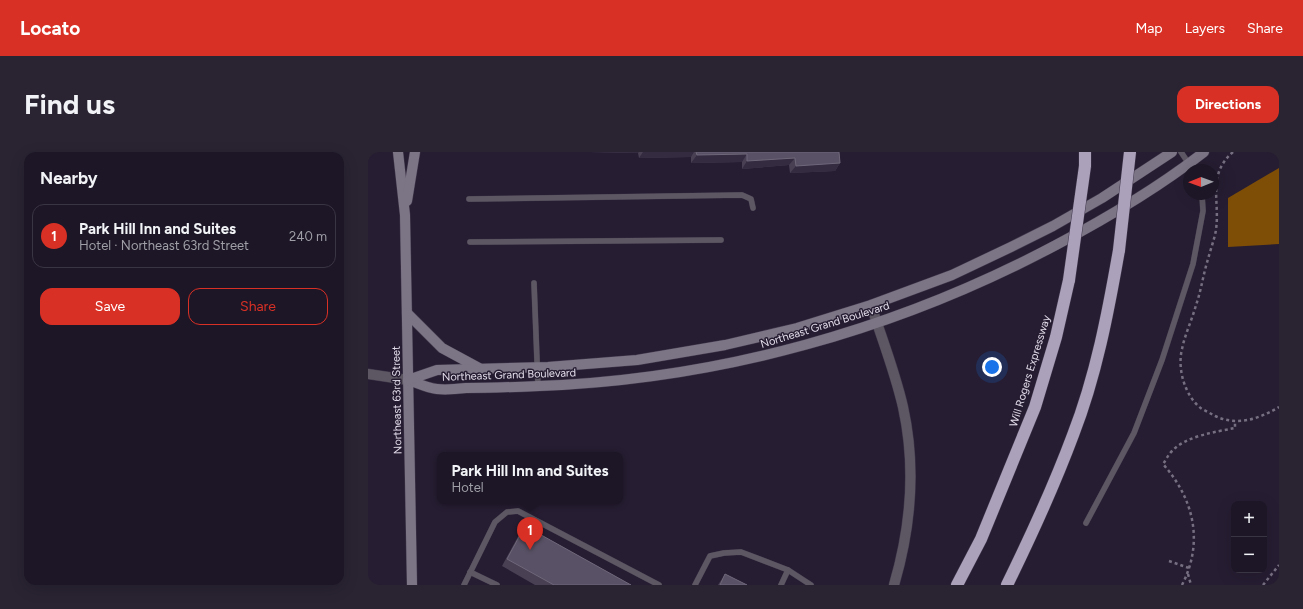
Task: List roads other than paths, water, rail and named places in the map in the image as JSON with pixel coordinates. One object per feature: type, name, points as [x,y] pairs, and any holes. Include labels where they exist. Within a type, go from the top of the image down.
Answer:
[{"type":"highway","name":"Will Rogers Expressway","points":[[957,585],[981,539],[1035,406],[1056,337],[1069,280],[1085,166],[1085,152]]},
{"type":"highway","points":[[1007,585],[1046,501],[1074,435],[1096,363],[1119,250],[1130,152]]},
{"type":"street","name":"Northeast 63rd Street","points":[[398,152],[405,215],[412,585]]},
{"type":"street","name":"Northeast 63rd Street","points":[[405,215],[415,152]]},
{"type":"street","name":"Northeast Grand Boulevard","points":[[408,380],[437,370],[538,367],[637,360],[725,345],[797,328],[871,305],[952,275],[1025,240],[1102,198],[1172,152]]},
{"type":"street","name":"Northeast Grand Boulevard","points":[[1194,164],[1204,152]]},
{"type":"street","name":"Northeast Grand Boulevard","points":[[408,380],[436,389],[571,385],[627,380],[693,370],[793,349],[877,323],[942,299],[1028,260],[1100,222],[1183,172]]},
{"type":"street","points":[[871,305],[903,407],[908,438],[910,501],[907,531],[901,562],[894,585]]},
{"type":"street","points":[[407,312],[442,348],[481,369]]},
{"type":"street","points":[[368,374],[408,380]]},
{"type":"lane","points":[[1181,152],[1189,164]]},
{"type":"lane","points":[[469,199],[742,195],[751,199],[753,208]]},
{"type":"lane","points":[[1086,523],[1134,433],[1162,360],[1193,264],[1202,212],[1202,200]]},
{"type":"lane","points":[[470,242],[721,240]]},
{"type":"lane","points":[[534,283],[538,386]]},
{"type":"lane","points":[[464,585],[495,522],[507,512],[518,511],[659,585]]},
{"type":"lane","points":[[695,585],[710,556],[741,552],[788,570],[811,585]]},
{"type":"lane","points":[[781,585],[788,570]]},
{"type":"lane","points":[[470,572],[497,585]]},
{"type":"place","name":"Park Hill Inn and Suites","points":[[530,550]]}]
